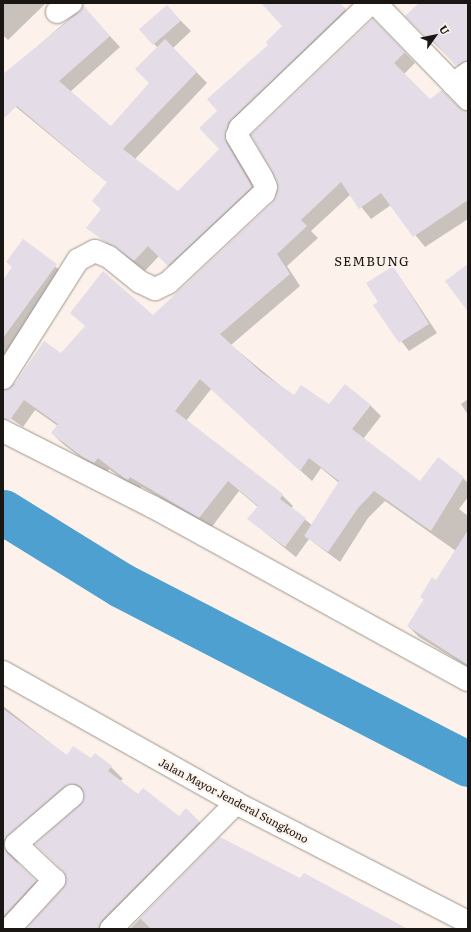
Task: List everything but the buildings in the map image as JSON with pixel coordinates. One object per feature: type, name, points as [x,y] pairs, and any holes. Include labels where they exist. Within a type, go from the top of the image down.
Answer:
[{"type":"street","points":[[3,378],[78,260],[95,252],[109,257],[140,282],[155,289],[168,283],[264,193],[266,187],[262,178],[237,136],[240,128],[371,3]]},
{"type":"street","points":[[375,3],[461,78],[468,99]]},
{"type":"street","points":[[3,431],[153,507],[468,680]]},
{"type":"street","name":"Jalan Mayor Jenderal Sungkono","points":[[3,672],[236,803],[468,922]]},
{"type":"street","points":[[9,929],[54,880],[16,844],[72,796]]},
{"type":"street","points":[[111,929],[236,803]]},
{"type":"waterway","points":[[3,512],[121,585],[468,764]]},
{"type":"district","name":"SEMBUNG","points":[[372,261]]}]
